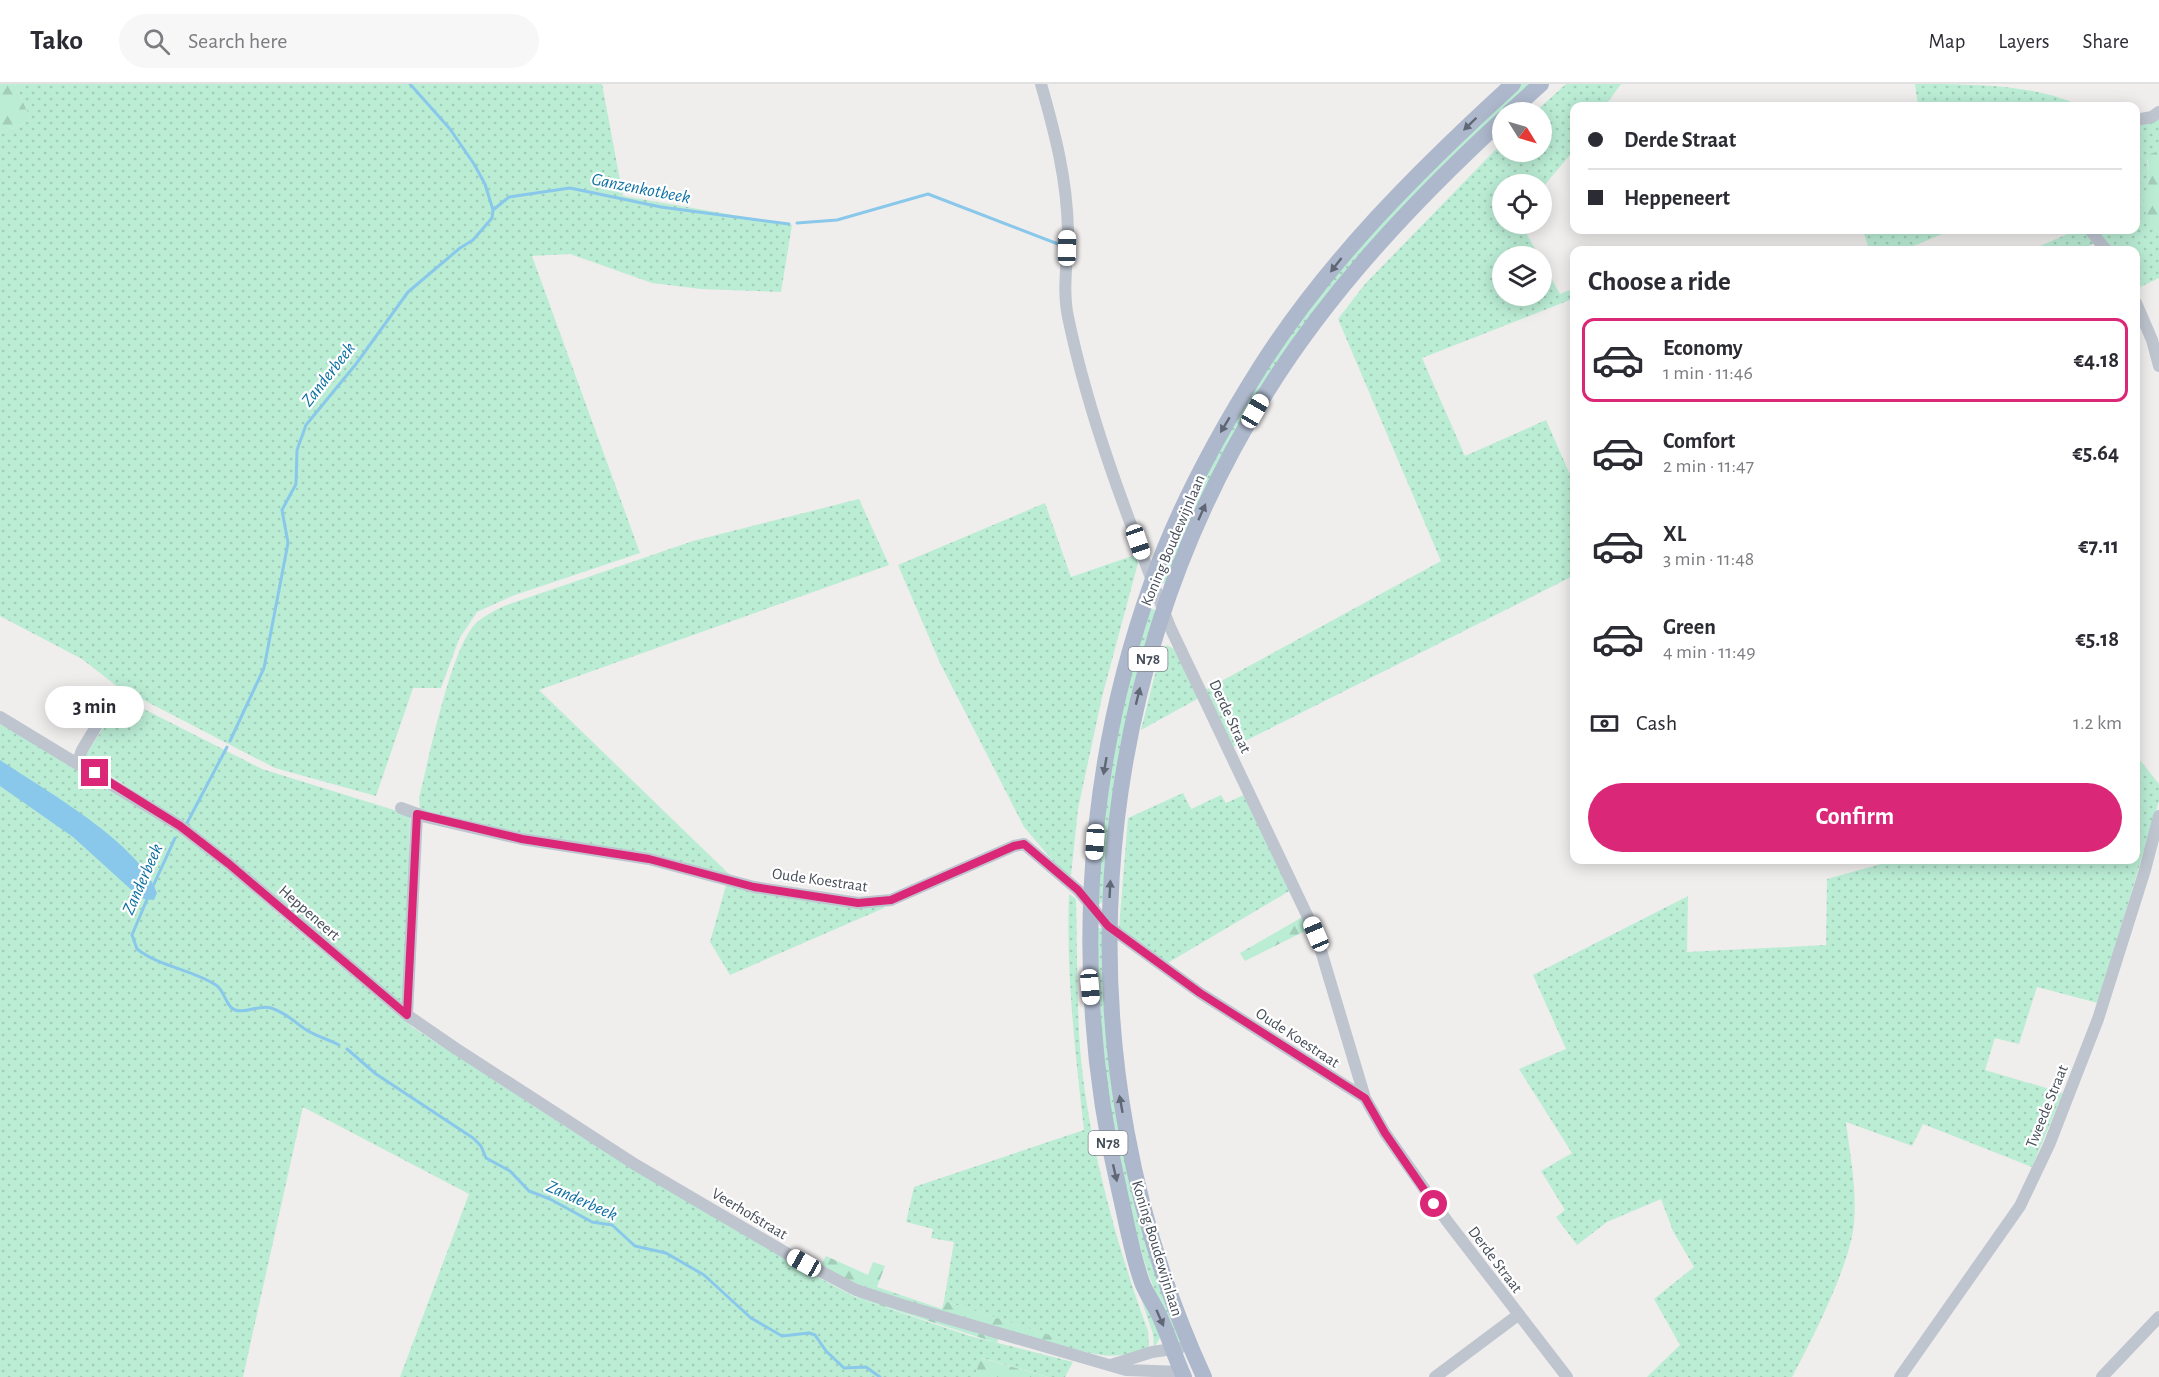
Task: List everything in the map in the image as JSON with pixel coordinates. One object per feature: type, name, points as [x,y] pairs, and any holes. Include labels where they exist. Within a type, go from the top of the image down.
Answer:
[{"type":"main road","name":"Koning Boudewijnlaan","points":[[1183,1374],[1140,1275],[1110,1153],[1095,1053],[1090,987],[1090,907],[1096,832],[1111,728],[1152,582],[1187,498],[1218,437],[1260,366],[1347,251],[1387,206],[1513,84]]},
{"type":"main road","points":[[1521,102],[1541,84]]},
{"type":"main road","name":"Koning Boudewijnlaan","points":[[1204,1377],[1158,1260],[1128,1148],[1112,1032],[1108,926],[1111,862],[1119,791],[1131,727],[1163,609],[1209,497],[1240,438],[1292,353],[1361,264],[1431,189],[1492,130]]},
{"type":"street","name":"Derde Straat","points":[[1041,84],[1060,149],[1065,180],[1067,315],[1096,422],[1152,582],[1316,934],[1365,1098],[1406,1163],[1518,1315],[1567,1377]]},
{"type":"street","points":[[2140,119],[2152,117],[2159,112]]},
{"type":"street","points":[[2093,234],[2103,246]]},
{"type":"street","points":[[2140,312],[2152,340],[2159,366]]},
{"type":"street","points":[[0,717],[78,762],[82,750],[114,695]]},
{"type":"street","name":"Heppeneert","points":[[78,762],[191,834],[407,1015]]},
{"type":"street","points":[[401,808],[417,814],[407,1015]]},
{"type":"street","name":"Oude Koestraat","points":[[417,814],[522,839],[649,859],[754,887],[858,903],[891,900],[1014,846],[1024,844],[1078,890],[1108,926],[1200,993],[1365,1098]]},
{"type":"street","name":"Tweede Straat","points":[[1900,1377],[2020,1206],[2049,1145],[2098,1019],[2145,870],[2159,816]]},
{"type":"street","name":"Veerhofstraat","points":[[407,1015],[636,1165],[837,1281],[902,1305],[1126,1370],[1183,1374]]},
{"type":"street","points":[[1435,1377],[1518,1315]]},
{"type":"street","points":[[2102,1377],[2159,1317]]},
{"type":"street","points":[[1111,1365],[1172,1348],[1191,1348]]},
{"type":"green space","points":[[0,84],[15,84],[31,120],[0,134]]},
{"type":"green space","points":[[15,84],[602,84],[623,196],[792,225],[781,292],[701,289],[652,283],[570,254],[532,256],[640,553],[512,596],[477,612],[459,639],[441,688],[413,688],[376,796],[275,768],[134,695],[118,690],[118,687],[82,659],[0,616],[0,134],[31,120]]},
{"type":"green space","points":[[1521,84],[1534,84],[1517,102],[1502,102]]},
{"type":"green space","points":[[1566,84],[1621,84],[1608,102],[1570,102],[1570,155],[1552,176],[1552,174],[1492,174],[1492,234],[1527,234],[1533,246],[1492,246],[1492,306],[1552,306],[1552,280],[1560,294],[1570,290],[1570,300],[1422,358],[1465,456],[1546,420],[1570,475],[1570,578],[1233,747],[1205,690],[1441,561],[1338,319],[1365,284],[1492,153],[1492,162],[1552,162],[1552,102],[1546,102]]},
{"type":"green space","points":[[1915,84],[1980,85],[2023,89],[2071,102],[1917,102]]},
{"type":"green space","points":[[1492,112],[1492,128],[1313,316],[1167,582],[1162,584],[1160,582],[1182,526],[1207,472],[1234,418],[1266,367],[1323,290],[1386,218]]},
{"type":"green space","points":[[2159,117],[2159,151],[2147,160],[2149,173],[2146,214],[2159,231],[2159,278],[2140,287],[2140,246],[2109,246],[2099,234],[2140,234],[2140,124]]},
{"type":"green space","points":[[2159,151],[2159,231],[2146,213],[2144,202],[2149,182],[2148,159],[2150,154]]},
{"type":"green space","points":[[1864,234],[1942,234],[1914,246],[1868,246]]},
{"type":"green space","points":[[2068,234],[2087,234],[2095,243],[2089,246],[2040,246]]},
{"type":"green space","points":[[859,499],[889,565],[539,690],[731,876],[468,823],[420,809],[419,798],[449,680],[466,636],[482,618],[504,606],[693,541]]},
{"type":"green space","points":[[1045,503],[1071,577],[1135,555],[1138,563],[1102,697],[1078,809],[1071,875],[1066,876],[1024,827],[940,663],[898,565]]},
{"type":"green space","points":[[1150,609],[1156,610],[1156,614],[1136,685],[1121,756],[1115,791],[1104,900],[1100,904],[1097,903],[1097,859],[1122,702]]},
{"type":"green space","points":[[1167,645],[1174,649],[1199,698],[1141,730],[1161,650]]},
{"type":"green space","points":[[121,700],[126,700],[262,769],[410,815],[408,912],[402,1006],[206,839],[84,758]]},
{"type":"green space","points":[[0,724],[137,803],[208,852],[414,1028],[577,1134],[799,1267],[857,1298],[970,1336],[1073,1362],[1065,1377],[1048,1377],[982,1358],[974,1377],[400,1377],[469,1194],[303,1107],[243,1377],[0,1377]]},
{"type":"green space","points":[[2140,760],[2159,784],[2159,801],[2140,864]]},
{"type":"green space","points":[[1183,793],[1191,809],[1221,795],[1226,803],[1246,794],[1291,890],[1166,964],[1119,928],[1128,818]]},
{"type":"green space","points":[[1881,864],[2140,864],[2098,1003],[2037,987],[2019,1044],[1995,1038],[1985,1070],[2063,1093],[2032,1167],[1923,1124],[1912,1146],[1846,1122],[1855,1198],[1851,1240],[1829,1301],[1792,1377],[1647,1377],[1680,1345],[1654,1299],[1694,1267],[1673,1231],[1661,1199],[1607,1222],[1577,1245],[1556,1217],[1565,1210],[1541,1171],[1572,1153],[1519,1069],[1566,1049],[1533,975],[1688,896],[1687,952],[1826,945],[1827,879]]},
{"type":"green space","points":[[727,882],[883,904],[884,908],[730,975],[710,942]]},
{"type":"green space","points":[[1069,894],[1076,899],[1079,1032],[1087,1107],[1113,1222],[1148,1331],[1149,1347],[1114,1356],[1095,1354],[1060,1345],[1061,1339],[944,1301],[954,1242],[931,1238],[933,1229],[906,1222],[914,1187],[1084,1130],[1070,983]]},
{"type":"green space","points":[[1304,916],[1309,929],[1245,961],[1240,953]]},
{"type":"green space","points":[[1097,927],[1103,929],[1106,1018],[1117,1113],[1181,1343],[1174,1342],[1147,1270],[1130,1213],[1103,1069]]},
{"type":"green space","points":[[826,1256],[868,1275],[873,1262],[885,1266],[877,1287],[942,1309],[944,1301],[1062,1339],[1060,1345],[1001,1330],[997,1343],[857,1298],[861,1286],[820,1267]]},
{"type":"green space","points":[[1132,1272],[1161,1336],[1154,1348],[1153,1334]]},
{"type":"green space","points":[[981,1358],[1048,1377],[974,1377]]},
{"type":"water","points":[[0,760],[89,819],[112,837],[147,874],[157,893],[154,900],[144,899],[137,895],[73,837],[0,786]]},
{"type":"waterway","name":"Zanderbeek","points":[[230,741],[264,668],[288,543],[282,510],[296,484],[297,450],[306,425],[356,364],[408,292],[460,248],[473,240],[492,218],[493,210],[485,184],[474,164],[450,129],[410,84]]},
{"type":"waterway","name":"Ganzenkotbeek","points":[[493,210],[509,197],[570,188],[661,207],[789,224]]},
{"type":"waterway","name":"Ganzenkotbeek","points":[[797,223],[837,220],[928,194],[1058,244]]},
{"type":"waterway","name":"Zanderbeek","points":[[187,823],[227,747]]},
{"type":"waterway","name":"Zanderbeek","points":[[153,886],[175,838]]},
{"type":"waterway","name":"Zanderbeek","points":[[148,897],[132,935],[137,949],[156,960],[216,985],[235,1010],[271,1008],[283,1013],[310,1032],[339,1045]]},
{"type":"waterway","name":"Zanderbeek","points":[[347,1049],[376,1074],[473,1138],[481,1146],[486,1158],[510,1171],[529,1191],[550,1199],[592,1222],[612,1225],[635,1246],[666,1253],[704,1275],[751,1318],[782,1336],[809,1333],[815,1335],[826,1351],[844,1368],[866,1367],[880,1377]]},
{"type":"route","points":[[95,773],[180,826],[229,864],[407,1015],[414,832],[417,814],[522,839],[649,859],[754,887],[858,903],[891,900],[1014,846],[1024,844],[1036,852],[1061,878],[1078,890],[1108,926],[1200,993],[1365,1098],[1385,1133],[1434,1204]]}]
